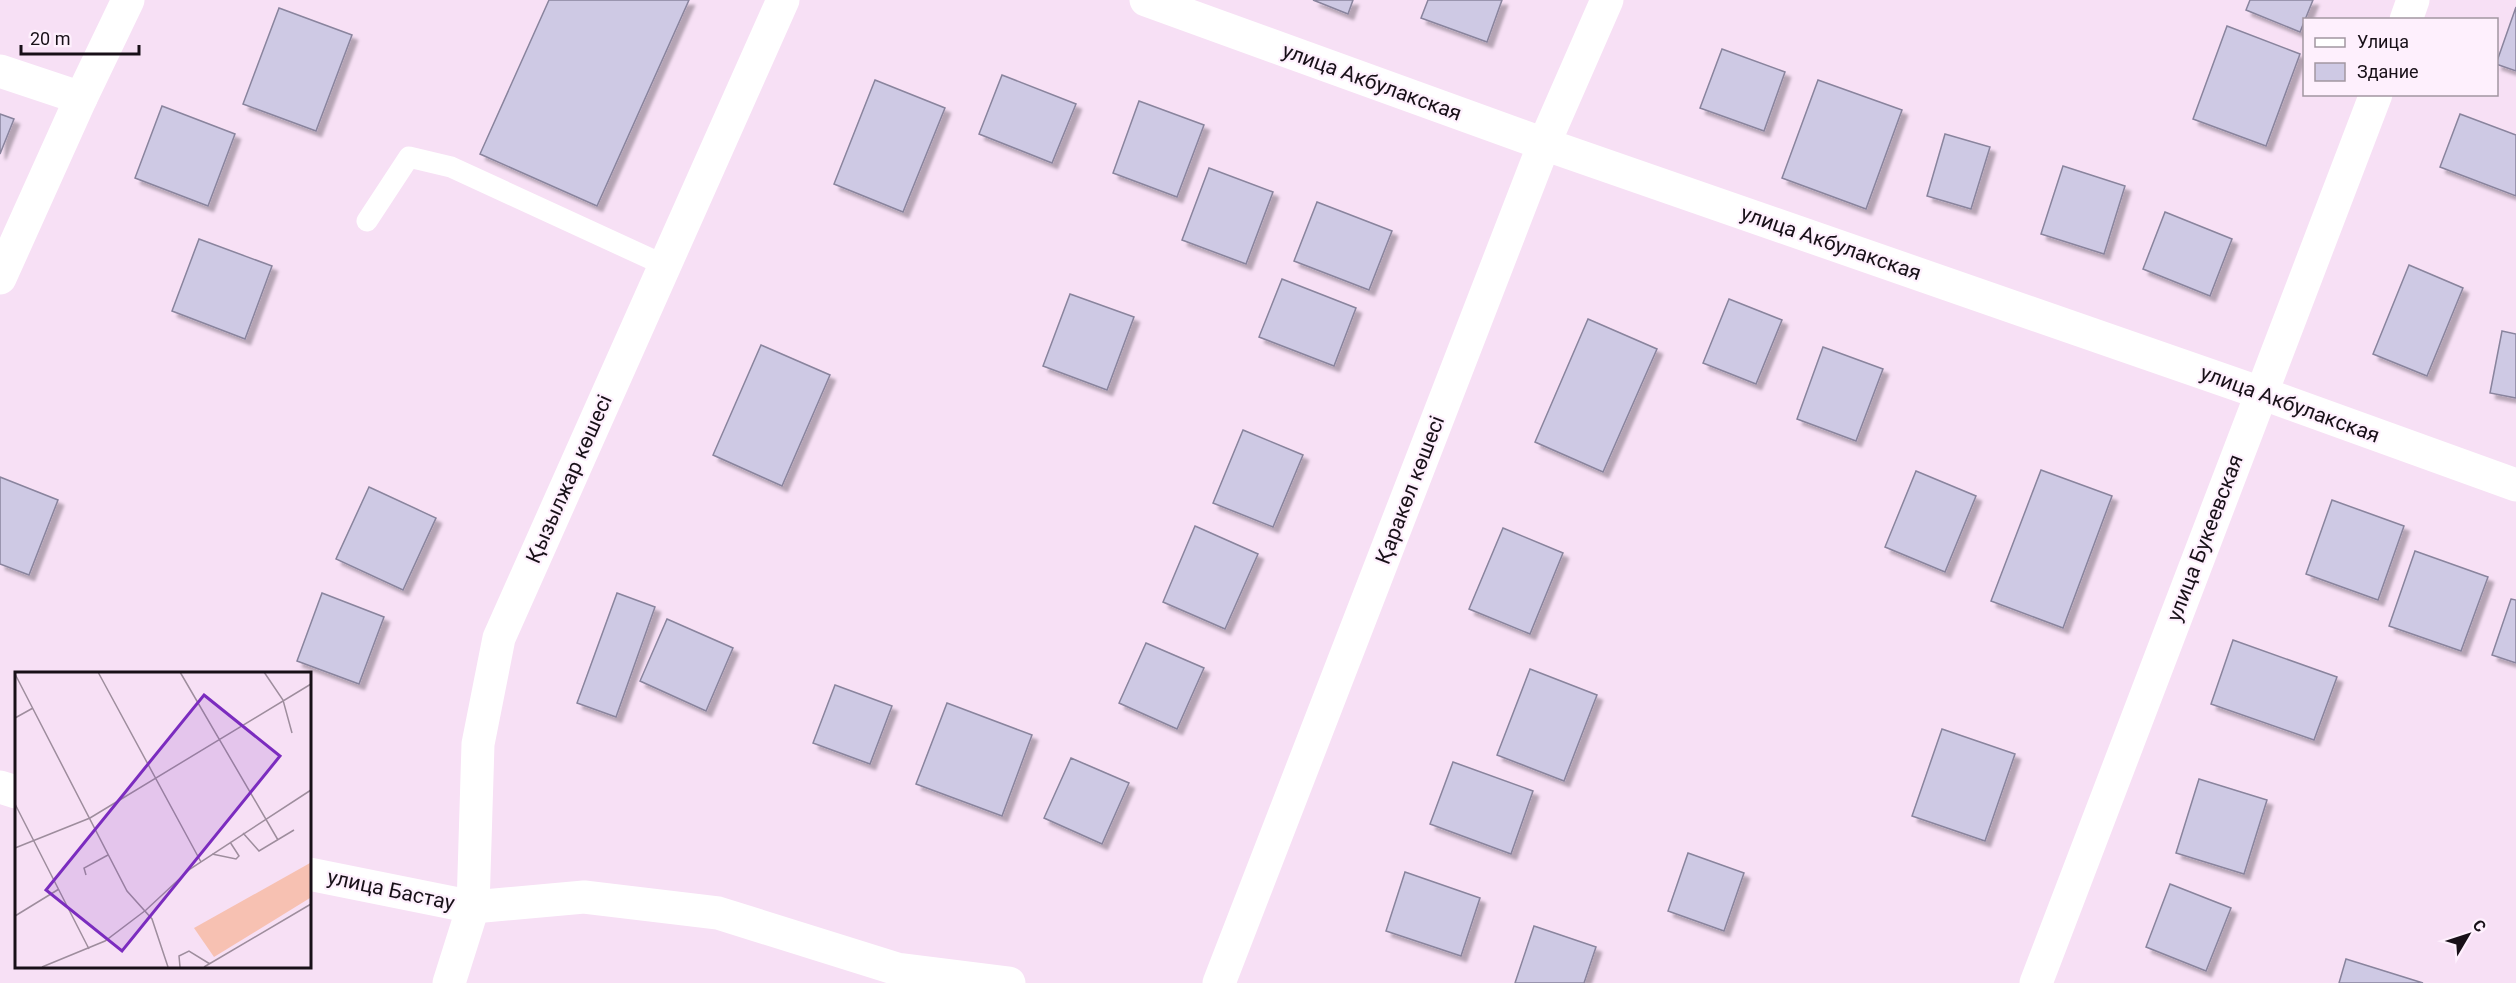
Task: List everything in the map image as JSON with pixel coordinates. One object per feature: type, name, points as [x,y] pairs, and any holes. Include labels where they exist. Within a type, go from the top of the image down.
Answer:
[{"type":"street","points":[[0,278],[128,0]]},
{"type":"street","name":"Қызылжар көшесі","points":[[449,983],[472,907],[478,744],[499,638],[783,0]]},
{"type":"street","name":"улица Акбулакская","points":[[1146,0],[1544,144],[2261,393],[2516,485]]},
{"type":"street","name":"Қаракөл көшесі","points":[[1219,983],[1544,144],[1607,0]]},
{"type":"street","points":[[2407,18],[2413,0]]},
{"type":"street","points":[[0,70],[81,98]]},
{"type":"street","name":"улица Букеевская","points":[[2036,983],[2375,96]]},
{"type":"street","points":[[0,787],[15,792]]},
{"type":"street","name":"улица Бастау","points":[[310,874],[472,907],[584,897],[718,913],[897,969],[1009,983]]},
{"type":"lane","points":[[367,221],[409,157],[451,168],[664,265]]},
{"type":"building","points":[[549,0],[689,0],[597,206],[480,154]]},
{"type":"building","points":[[1313,0],[1353,0],[1348,14]]},
{"type":"building","points":[[1428,0],[1502,0],[1487,42],[1421,18]]},
{"type":"building","points":[[2250,0],[2313,0],[2306,18],[2303,18],[2300,32],[2246,10]]},
{"type":"building","points":[[2516,7],[2516,71],[2498,65],[2498,58]]},
{"type":"building","points":[[279,8],[352,35],[316,131],[243,104]]},
{"type":"building","points":[[2227,26],[2300,54],[2266,146],[2193,119]]},
{"type":"building","points":[[1722,49],[1785,72],[1764,131],[1700,108]]},
{"type":"building","points":[[1002,75],[1076,104],[1052,163],[979,134]]},
{"type":"building","points":[[875,80],[945,108],[903,212],[834,184]]},
{"type":"building","points":[[1818,80],[1902,110],[1866,209],[1782,178]]},
{"type":"building","points":[[1139,101],[1204,125],[1177,197],[1113,173]]},
{"type":"building","points":[[162,106],[235,134],[208,206],[135,178]]},
{"type":"building","points":[[0,114],[14,119],[0,154]]},
{"type":"building","points":[[2460,114],[2516,135],[2516,196],[2440,167]]},
{"type":"building","points":[[1945,134],[1990,147],[1971,209],[1927,196]]},
{"type":"building","points":[[2063,166],[2125,186],[2104,254],[2041,234]]},
{"type":"building","points":[[1209,168],[1273,192],[1246,264],[1182,240]]},
{"type":"building","points":[[1317,202],[1392,231],[1369,290],[1294,261]]},
{"type":"building","points":[[2165,212],[2232,239],[2210,296],[2143,269]]},
{"type":"building","points":[[199,239],[272,266],[245,339],[172,311]]},
{"type":"building","points":[[2409,265],[2463,288],[2427,376],[2373,354]]},
{"type":"building","points":[[1282,279],[1356,308],[1334,366],[1259,337]]},
{"type":"building","points":[[1070,294],[1134,317],[1107,390],[1043,366]]},
{"type":"building","points":[[1729,299],[1782,320],[1756,384],[1703,363]]},
{"type":"building","points":[[1588,319],[1657,349],[1603,472],[1535,442]]},
{"type":"building","points":[[2502,331],[2516,334],[2516,398],[2490,393]]},
{"type":"building","points":[[761,345],[830,375],[782,486],[713,455]]},
{"type":"building","points":[[1823,347],[1883,369],[1856,441],[1797,419]]},
{"type":"building","points":[[1243,430],[1303,455],[1273,527],[1213,503]]},
{"type":"building","points":[[2041,470],[2112,496],[2063,628],[1991,601]]},
{"type":"building","points":[[1916,471],[1976,496],[1945,572],[1885,547]]},
{"type":"building","points":[[0,477],[58,500],[29,575],[0,564]]},
{"type":"building","points":[[369,487],[436,518],[403,590],[336,559]]},
{"type":"building","points":[[2332,500],[2404,526],[2378,600],[2306,574]]},
{"type":"building","points":[[1195,526],[1258,554],[1225,629],[1163,602]]},
{"type":"building","points":[[1503,528],[1563,553],[1530,634],[1469,609]]},
{"type":"building","points":[[2415,551],[2488,577],[2461,651],[2389,626]]},
{"type":"building","points":[[322,593],[384,617],[359,684],[297,661]]},
{"type":"building","points":[[617,593],[655,607],[616,717],[577,703]]},
{"type":"building","points":[[2511,599],[2516,600],[2516,663],[2492,655]]},
{"type":"building","points":[[667,619],[733,648],[706,711],[640,681]]},
{"type":"building","points":[[2233,640],[2337,677],[2314,740],[2211,704]]},
{"type":"building","points":[[1146,643],[1204,668],[1177,729],[1119,703]]},
{"type":"building","points":[[1530,669],[1597,695],[1564,781],[1497,755]]},
{"type":"building","points":[[835,685],[892,706],[870,764],[813,743]]},
{"type":"building","points":[[947,703],[1032,735],[1002,816],[916,784]]},
{"type":"building","points":[[1942,729],[2015,754],[1985,841],[1912,816]]},
{"type":"building","points":[[1071,758],[1129,783],[1102,844],[1044,818]]},
{"type":"building","points":[[1453,762],[1533,791],[1511,854],[1430,824]]},
{"type":"building","points":[[2199,779],[2267,800],[2244,874],[2176,853]]},
{"type":"building","points":[[1688,853],[1744,873],[1724,931],[1668,911]]},
{"type":"building","points":[[1405,872],[1480,898],[1461,956],[1386,931]]},
{"type":"building","points":[[2170,884],[2231,908],[2206,971],[2146,947]]},
{"type":"building","points":[[1534,926],[1596,947],[1584,983],[1515,983]]},
{"type":"building","points":[[2346,959],[2423,983],[2339,983]]}]
